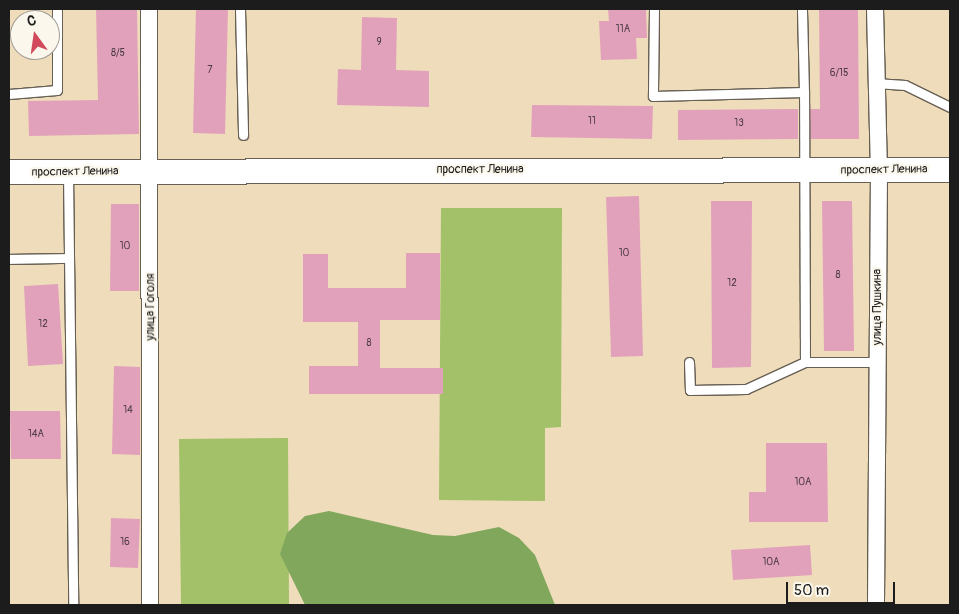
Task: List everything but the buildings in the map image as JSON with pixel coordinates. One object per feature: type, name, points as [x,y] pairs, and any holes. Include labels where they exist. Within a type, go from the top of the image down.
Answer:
[{"type":"street","name":"улица Гоголя","points":[[150,9],[152,171],[150,605]]},
{"type":"street","name":"улица Пушкина","points":[[875,9],[875,83],[879,171],[876,605]]},
{"type":"street","name":"проспект Ленина","points":[[9,172],[950,170]]},
{"type":"lane","points":[[9,94],[57,90],[58,9]]},
{"type":"lane","points":[[240,9],[243,135]]},
{"type":"lane","points":[[654,9],[653,96],[804,92]]},
{"type":"lane","points":[[802,9],[805,362]]},
{"type":"lane","points":[[875,83],[905,85],[950,107]]},
{"type":"lane","points":[[68,172],[73,605]]},
{"type":"lane","points":[[9,260],[69,258]]},
{"type":"lane","points":[[689,362],[690,390],[746,389],[805,362],[878,362]]},
{"type":"green space","points":[[441,208],[562,208],[561,427],[545,428],[545,501],[439,500]]},
{"type":"green space","points":[[288,438],[289,605],[181,605],[179,439]]},
{"type":"green space","points":[[329,511],[433,535],[455,536],[499,527],[519,538],[535,555],[555,605],[305,605],[280,554],[287,533],[305,516]]}]
